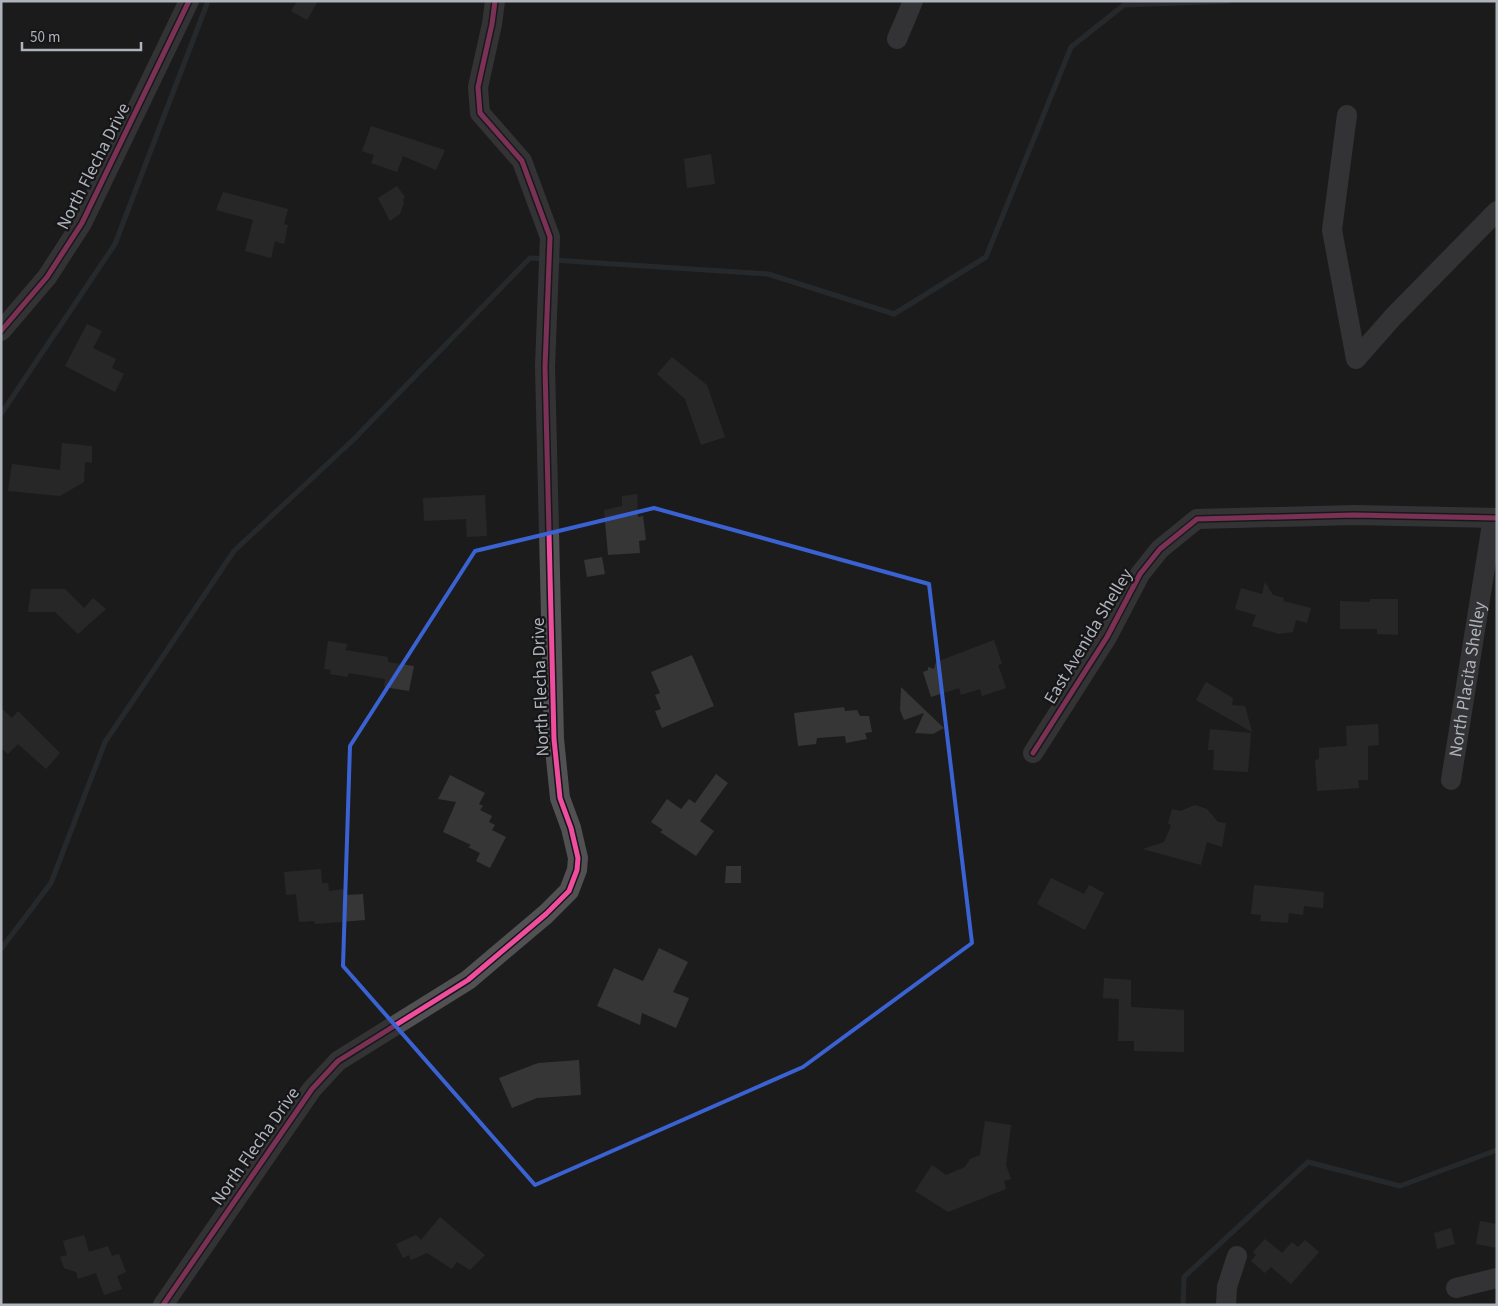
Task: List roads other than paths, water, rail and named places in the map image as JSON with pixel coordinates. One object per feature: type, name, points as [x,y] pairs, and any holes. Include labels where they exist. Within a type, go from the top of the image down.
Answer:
[{"type":"street","name":"North Flecha Drive","points":[[4,323],[48,277],[82,223],[189,1]]},
{"type":"street","name":"North Flecha Drive","points":[[163,1305],[318,1082],[338,1061],[474,975],[546,914],[569,891],[577,870],[575,844],[558,782],[554,739],[545,367],[550,237],[522,161],[480,113],[478,87],[492,24],[495,1]]},
{"type":"street","points":[[897,39],[913,1]]},
{"type":"street","points":[[1347,115],[1332,230],[1356,359],[1393,317],[1497,211]]},
{"type":"street","name":"East Avenida Shelley","points":[[1033,753],[1107,637],[1140,574],[1160,550],[1197,519],[1354,516],[1495,518]]},
{"type":"street","name":"North Placita Shelley","points":[[1451,780],[1495,518]]},
{"type":"street","points":[[1226,1305],[1227,1287],[1237,1256]]},
{"type":"street","points":[[1456,1288],[1497,1278]]},
{"type":"waterway","points":[[1,414],[115,244],[208,1]]},
{"type":"waterway","points":[[553,260],[768,274],[894,314],[986,257],[1071,47],[1124,5],[1229,1]]},
{"type":"waterway","points":[[1,949],[51,883],[105,742],[234,551],[353,440],[530,258],[545,259]]},
{"type":"waterway","points":[[1183,1305],[1184,1277],[1308,1162],[1400,1186],[1497,1150]]}]
